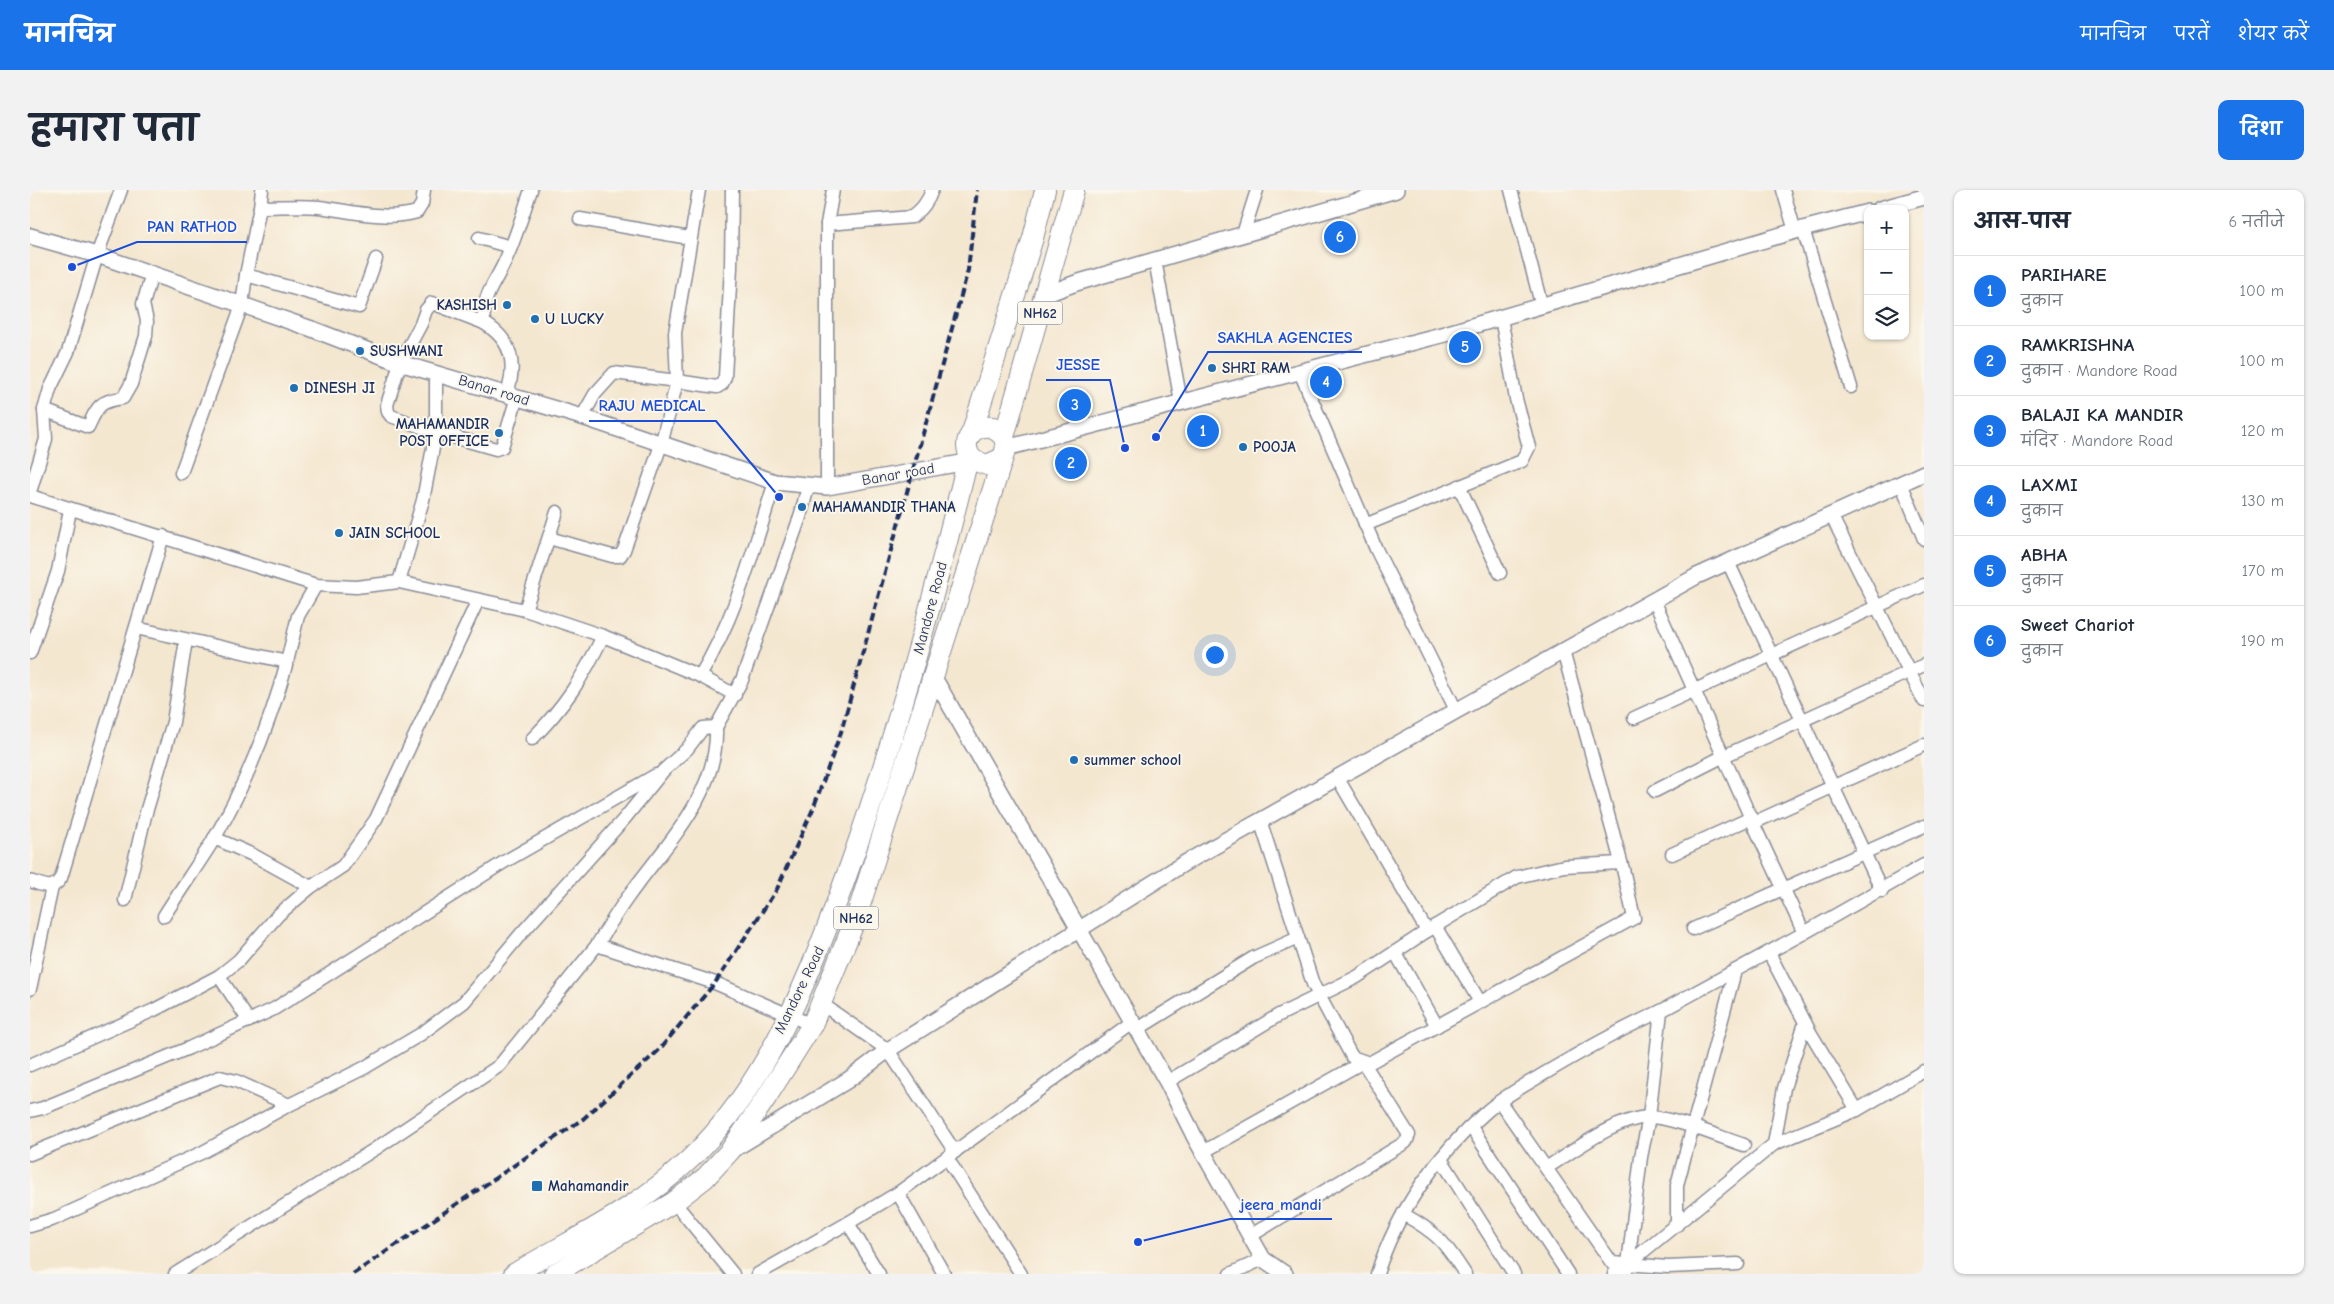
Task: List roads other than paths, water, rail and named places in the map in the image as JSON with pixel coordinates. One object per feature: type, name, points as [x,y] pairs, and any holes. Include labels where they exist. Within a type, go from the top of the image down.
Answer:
[{"type":"highway","name":"Mandore Road","points":[[514,1274],[624,1212],[659,1187],[692,1157],[727,1118],[760,1070],[818,955],[872,805],[900,717],[930,610],[968,458],[966,442],[972,432],[1031,247],[1045,190]]},
{"type":"highway","name":"Mandore Road","points":[[554,1274],[674,1202],[705,1178],[730,1150],[766,1098],[812,1025],[856,918],[934,676],[1003,448],[1074,190]]},
{"type":"highway","points":[[968,458],[987,465],[1003,448],[999,430],[985,426],[972,432]]},
{"type":"street","points":[[121,190],[97,255],[68,352],[50,389],[44,410],[46,439],[30,494],[70,510],[164,536],[316,585],[356,587],[399,582],[526,610],[603,636],[700,676],[735,695]]},
{"type":"street","points":[[181,472],[242,305],[262,190]]},
{"type":"street","points":[[260,207],[317,207],[364,214],[407,215],[417,212],[422,204],[424,190]]},
{"type":"street","points":[[484,323],[483,314],[489,288],[506,261],[530,190]]},
{"type":"street","points":[[549,538],[612,556],[620,556],[624,550],[661,445],[677,381],[675,333],[689,238],[699,190]]},
{"type":"street","points":[[582,417],[595,394],[614,373],[718,387],[722,384],[725,377],[731,267],[732,190]]},
{"type":"street","points":[[827,487],[827,224],[833,190]]},
{"type":"street","points":[[827,224],[912,217],[921,210],[929,199],[932,190]]},
{"type":"street","points":[[1243,234],[1257,190]]},
{"type":"street","points":[[1044,295],[1076,283],[1396,190]]},
{"type":"street","points":[[1511,190],[1542,307]]},
{"type":"street","points":[[1783,190],[1799,230],[1851,387]]},
{"type":"street","points":[[1895,205],[1924,197]]},
{"type":"street","points":[[1003,448],[1300,372],[1542,307],[1799,230],[1864,213]]},
{"type":"street","points":[[580,219],[689,238]]},
{"type":"street","name":"Banar road","points":[[30,236],[97,255],[242,305],[400,363],[582,417],[775,482],[808,487],[827,487],[968,458]]},
{"type":"street","points":[[479,238],[511,247]]},
{"type":"street","points":[[246,275],[359,307],[376,259]]},
{"type":"street","points":[[1155,260],[1181,402]]},
{"type":"street","points":[[44,410],[88,427],[97,407],[106,400],[123,398],[131,384],[146,336],[147,321],[143,304],[152,274]]},
{"type":"street","points":[[432,303],[484,323],[497,331],[507,342],[511,368],[512,396],[502,447],[496,449],[436,432],[391,416],[388,412],[388,405],[400,363],[421,324],[426,310],[432,303]]},
{"type":"street","points":[[1366,525],[1522,461],[1529,447],[1516,399],[1501,318]]},
{"type":"street","points":[[1300,372],[1366,525],[1456,710]]},
{"type":"street","points":[[399,582],[423,500],[436,432],[436,373]]},
{"type":"street","points":[[730,1150],[848,1080],[888,1050],[1183,864],[1260,820],[1654,600],[1728,562],[1924,473]]},
{"type":"street","points":[[700,676],[719,644],[740,595],[775,482]]},
{"type":"street","points":[[1901,483],[1924,539]]},
{"type":"street","points":[[1459,486],[1500,573]]},
{"type":"street","points":[[175,1274],[499,1066],[597,945],[628,897],[675,838],[701,793],[717,743],[716,727],[735,695],[800,517],[808,487]]},
{"type":"street","points":[[30,653],[58,571],[70,510]]},
{"type":"street","points":[[526,610],[557,512]]},
{"type":"street","points":[[1831,515],[1924,701]]},
{"type":"street","points":[[30,989],[52,887],[61,878],[164,536]]},
{"type":"street","points":[[1728,562],[1834,787],[1863,855],[1882,891]]},
{"type":"street","points":[[164,916],[214,838],[248,770],[279,692],[298,616],[316,585]]},
{"type":"street","points":[[1634,718],[1924,585]]},
{"type":"street","points":[[30,1065],[154,1010],[219,976],[239,960],[278,915],[311,887],[343,866],[376,819],[478,600]]},
{"type":"street","points":[[1654,600],[1804,933]]},
{"type":"street","points":[[136,628],[287,662]]},
{"type":"street","points":[[532,739],[568,700],[582,679],[603,636]]},
{"type":"street","points":[[125,900],[145,816],[173,722],[186,640]]},
{"type":"street","points":[[1260,820],[1313,984],[1352,1057],[1363,1062],[1369,1063],[1634,918],[1621,863],[1563,651]]},
{"type":"street","points":[[1655,791],[1724,756],[1924,665]]},
{"type":"street","points":[[934,676],[1078,930],[1167,1082],[1203,1152],[1263,1259],[1285,1274]]},
{"type":"street","points":[[30,1226],[54,1219],[201,1153],[289,1105],[364,1068],[421,1034],[464,1002],[520,935],[625,818],[663,770],[687,748],[703,728],[716,727]]},
{"type":"street","points":[[1672,854],[1834,787],[1924,745]]},
{"type":"street","points":[[30,1111],[59,1101],[274,1009],[504,862],[663,770]]},
{"type":"street","points":[[1338,777],[1431,929],[1480,1002]]},
{"type":"street","points":[[1693,929],[1783,887],[1863,855],[1924,826]]},
{"type":"street","points":[[214,838],[253,855],[311,887]]},
{"type":"street","points":[[1167,1082],[1279,1015],[1320,997],[1357,977],[1517,877],[1564,866],[1621,863]]},
{"type":"street","points":[[1377,1274],[1403,1214],[1448,1148],[1500,1102],[1608,1036],[1661,1011],[1736,971],[1882,891],[1924,865]]},
{"type":"street","points":[[30,882],[52,887]]},
{"type":"street","points":[[758,1274],[898,1193],[1134,1026],[1253,958],[1298,938]]},
{"type":"street","points":[[597,945],[715,983],[812,1025]]},
{"type":"street","points":[[1395,952],[1436,1026]]},
{"type":"street","points":[[1768,953],[1805,1023],[1857,1110]]},
{"type":"street","points":[[1677,1225],[1677,1186],[1736,971]]},
{"type":"street","points":[[219,976],[249,1021]]},
{"type":"street","points":[[822,1004],[888,1050],[1020,1274]]},
{"type":"street","points":[[1627,1269],[1641,1157],[1649,1117],[1661,1011]]},
{"type":"street","points":[[1774,1144],[1784,1088],[1805,1023]]},
{"type":"street","points":[[1203,1152],[1363,1062]]},
{"type":"street","points":[[1250,1236],[1409,1139],[1409,1135],[1363,1062]]},
{"type":"street","points":[[1627,1269],[1774,1144],[1857,1110],[1924,1071]]},
{"type":"street","points":[[30,1154],[220,1078],[236,1081],[289,1105]]},
{"type":"street","points":[[1500,1102],[1612,1263],[1627,1269]]},
{"type":"street","points":[[1546,1168],[1625,1122],[1649,1117],[1692,1127],[1744,1145]]},
{"type":"street","points":[[1470,1127],[1568,1274]]},
{"type":"street","points":[[1441,1159],[1514,1274]]},
{"type":"street","points":[[898,1193],[938,1272]]},
{"type":"street","points":[[674,1202],[732,1274]]},
{"type":"street","points":[[1403,1214],[1431,1230],[1448,1247],[1465,1274]]},
{"type":"street","points":[[848,1223],[879,1274]]},
{"type":"street","points":[[1230,1274],[1263,1259]]},
{"type":"street","points":[[1614,1274],[1627,1269],[1738,1264]]},
{"type":"railway","points":[[353,1274],[583,1119],[658,1051],[715,983],[777,889],[813,809],[841,732],[968,270],[977,190]]},
{"type":"place","name":"Sweet Chariot","points":[[1340,237]]},
{"type":"place","name":"PAN RATHOD","points":[[72,267]]},
{"type":"place","name":"KASHISH","points":[[507,305]]},
{"type":"place","name":"U LUCKY","points":[[535,319]]},
{"type":"place","name":"ABHA","points":[[1465,347]]},
{"type":"place","name":"SUSHWANI","points":[[360,351]]},
{"type":"place","name":"SHRI RAM","points":[[1212,368]]},
{"type":"place","name":"LAXMI","points":[[1326,382]]},
{"type":"place","name":"DINESH JI","points":[[294,388]]},
{"type":"place","name":"BALAJI KA MANDIR","points":[[1075,405]]},
{"type":"place","name":"PARIHARE","points":[[1203,431]]},
{"type":"place","name":"MAHAMANDIR POST OFFICE","points":[[499,433]]},
{"type":"place","name":"SAKHLA AGENCIES","points":[[1156,437]]},
{"type":"place","name":"POOJA","points":[[1243,447]]},
{"type":"place","name":"JESSE","points":[[1125,448]]},
{"type":"place","name":"RAMKRISHNA","points":[[1071,463]]},
{"type":"place","name":"RAJU MEDICAL","points":[[779,497]]},
{"type":"place","name":"MAHAMANDIR THANA","points":[[802,507]]},
{"type":"place","name":"JAIN SCHOOL","points":[[339,533]]},
{"type":"place","name":"summer school","points":[[1074,760]]},
{"type":"place","name":"Mahamandir","points":[[537,1186]]},
{"type":"place","name":"jeera mandi","points":[[1138,1242]]}]
